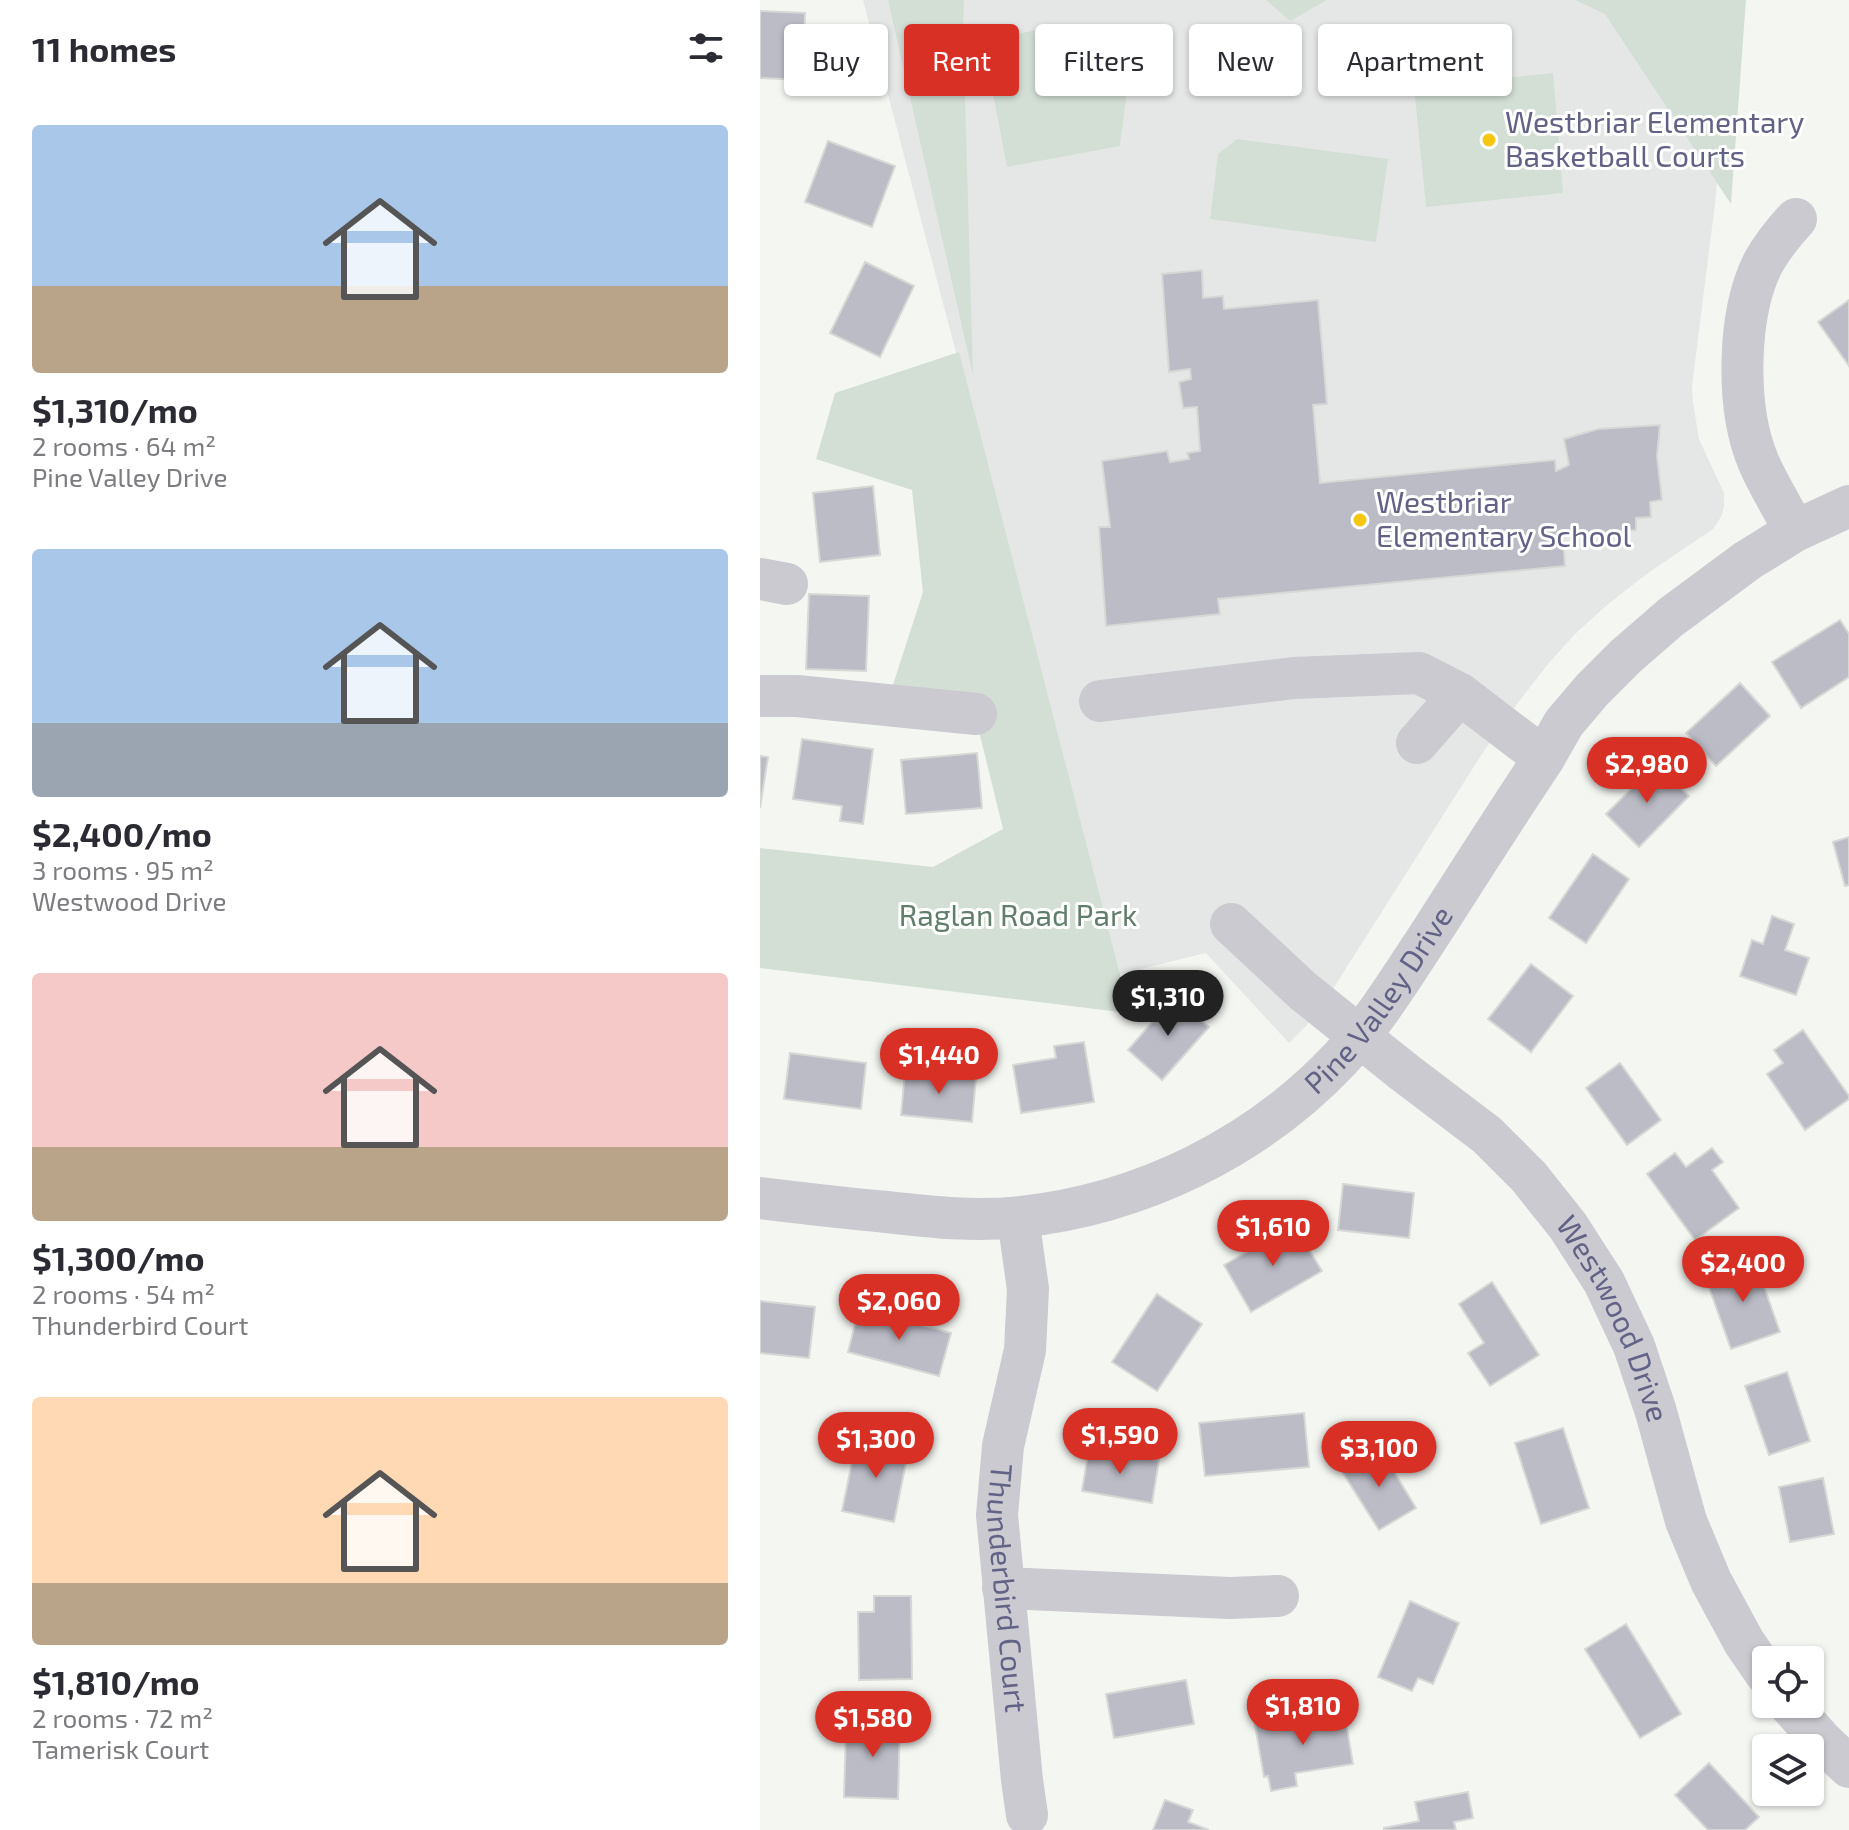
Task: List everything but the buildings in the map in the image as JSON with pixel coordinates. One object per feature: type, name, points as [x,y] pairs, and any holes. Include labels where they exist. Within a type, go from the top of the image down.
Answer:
[{"type":"street","points":[[1795,531],[1758,460],[1747,423],[1742,382],[1750,296],[1763,264],[1796,219]]},
{"type":"street","name":"Pine Valley Drive","points":[[760,1198],[956,1220],[1018,1218],[1079,1208],[1138,1191],[1193,1168],[1245,1139],[1294,1102],[1340,1059],[1359,1035],[1395,987],[1564,723],[1592,690],[1671,617],[1748,560],[1795,531],[1849,506]]},
{"type":"street","points":[[1100,701],[1294,678],[1419,673],[1460,694],[1544,758]]},
{"type":"street","points":[[1417,743],[1460,694]]},
{"type":"street","points":[[760,696],[797,696],[976,714]]},
{"type":"street","name":"Westwood Drive","points":[[1231,924],[1303,991],[1487,1135],[1529,1177],[1568,1226],[1597,1271],[1634,1346],[1686,1521],[1711,1581],[1752,1654]]},
{"type":"street","name":"Thunderbird Court","points":[[1018,1218],[1028,1289],[1025,1350],[1003,1446],[997,1515],[1027,1815]]},
{"type":"street","points":[[1003,1588],[1230,1598],[1278,1596]]},
{"type":"street","points":[[1801,1718],[1849,1767]]},
{"type":"shaded area","name":"Westbriar Elementary School","points":[[863,0],[1734,0],[1715,204],[1692,386],[1699,439],[1724,493],[1721,517],[1713,529],[1607,605],[1548,664],[1480,757],[1324,1003],[1289,1043],[1206,953],[1120,974],[888,95],[888,24],[869,24]]},
{"type":"green space","points":[[888,0],[964,0],[963,24],[904,24],[904,71]]},
{"type":"green space","points":[[1266,0],[1327,0],[1290,21]]},
{"type":"green space","points":[[1575,0],[1746,0],[1731,204],[1605,14]]},
{"type":"green space","points":[[1035,30],[1035,96],[1125,96],[1120,146],[1007,167],[994,96],[1019,96],[1019,34]]},
{"type":"green space","name":"Westbriar Elementary Basketball Courts","points":[[1553,73],[1563,193],[1426,207],[1415,96],[1512,96],[1512,77]]},
{"type":"green space","points":[[910,96],[965,96],[973,375]]},
{"type":"green space","points":[[1237,139],[1388,159],[1376,242],[1210,219],[1218,154]]},
{"type":"green space","name":"Raglan Road Park","points":[[959,352],[1128,1013],[760,968],[760,848],[933,867],[1003,829],[975,715],[887,703],[923,592],[912,490],[816,459],[835,393]]},
{"type":"place","name":"Westbriar Elementary Basketball Courts","points":[[1489,140]]},
{"type":"place","name":"Westbriar Elementary School","points":[[1360,520]]}]
